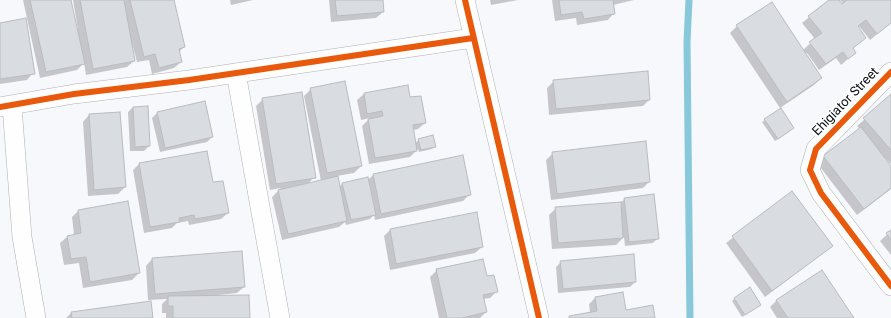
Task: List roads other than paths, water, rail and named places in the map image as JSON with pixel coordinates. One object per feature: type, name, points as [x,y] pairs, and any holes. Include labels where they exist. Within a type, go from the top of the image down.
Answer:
[{"type":"street","points":[[465,0],[539,318]]},
{"type":"street","points":[[36,318],[22,237],[6,106],[74,94],[236,74],[473,38]]},
{"type":"street","name":"Ehigiator Street","points":[[891,72],[816,148],[810,170],[821,193],[891,286]]},
{"type":"street","points":[[236,74],[280,318]]},
{"type":"waterway","points":[[689,0],[687,42],[690,318]]}]
